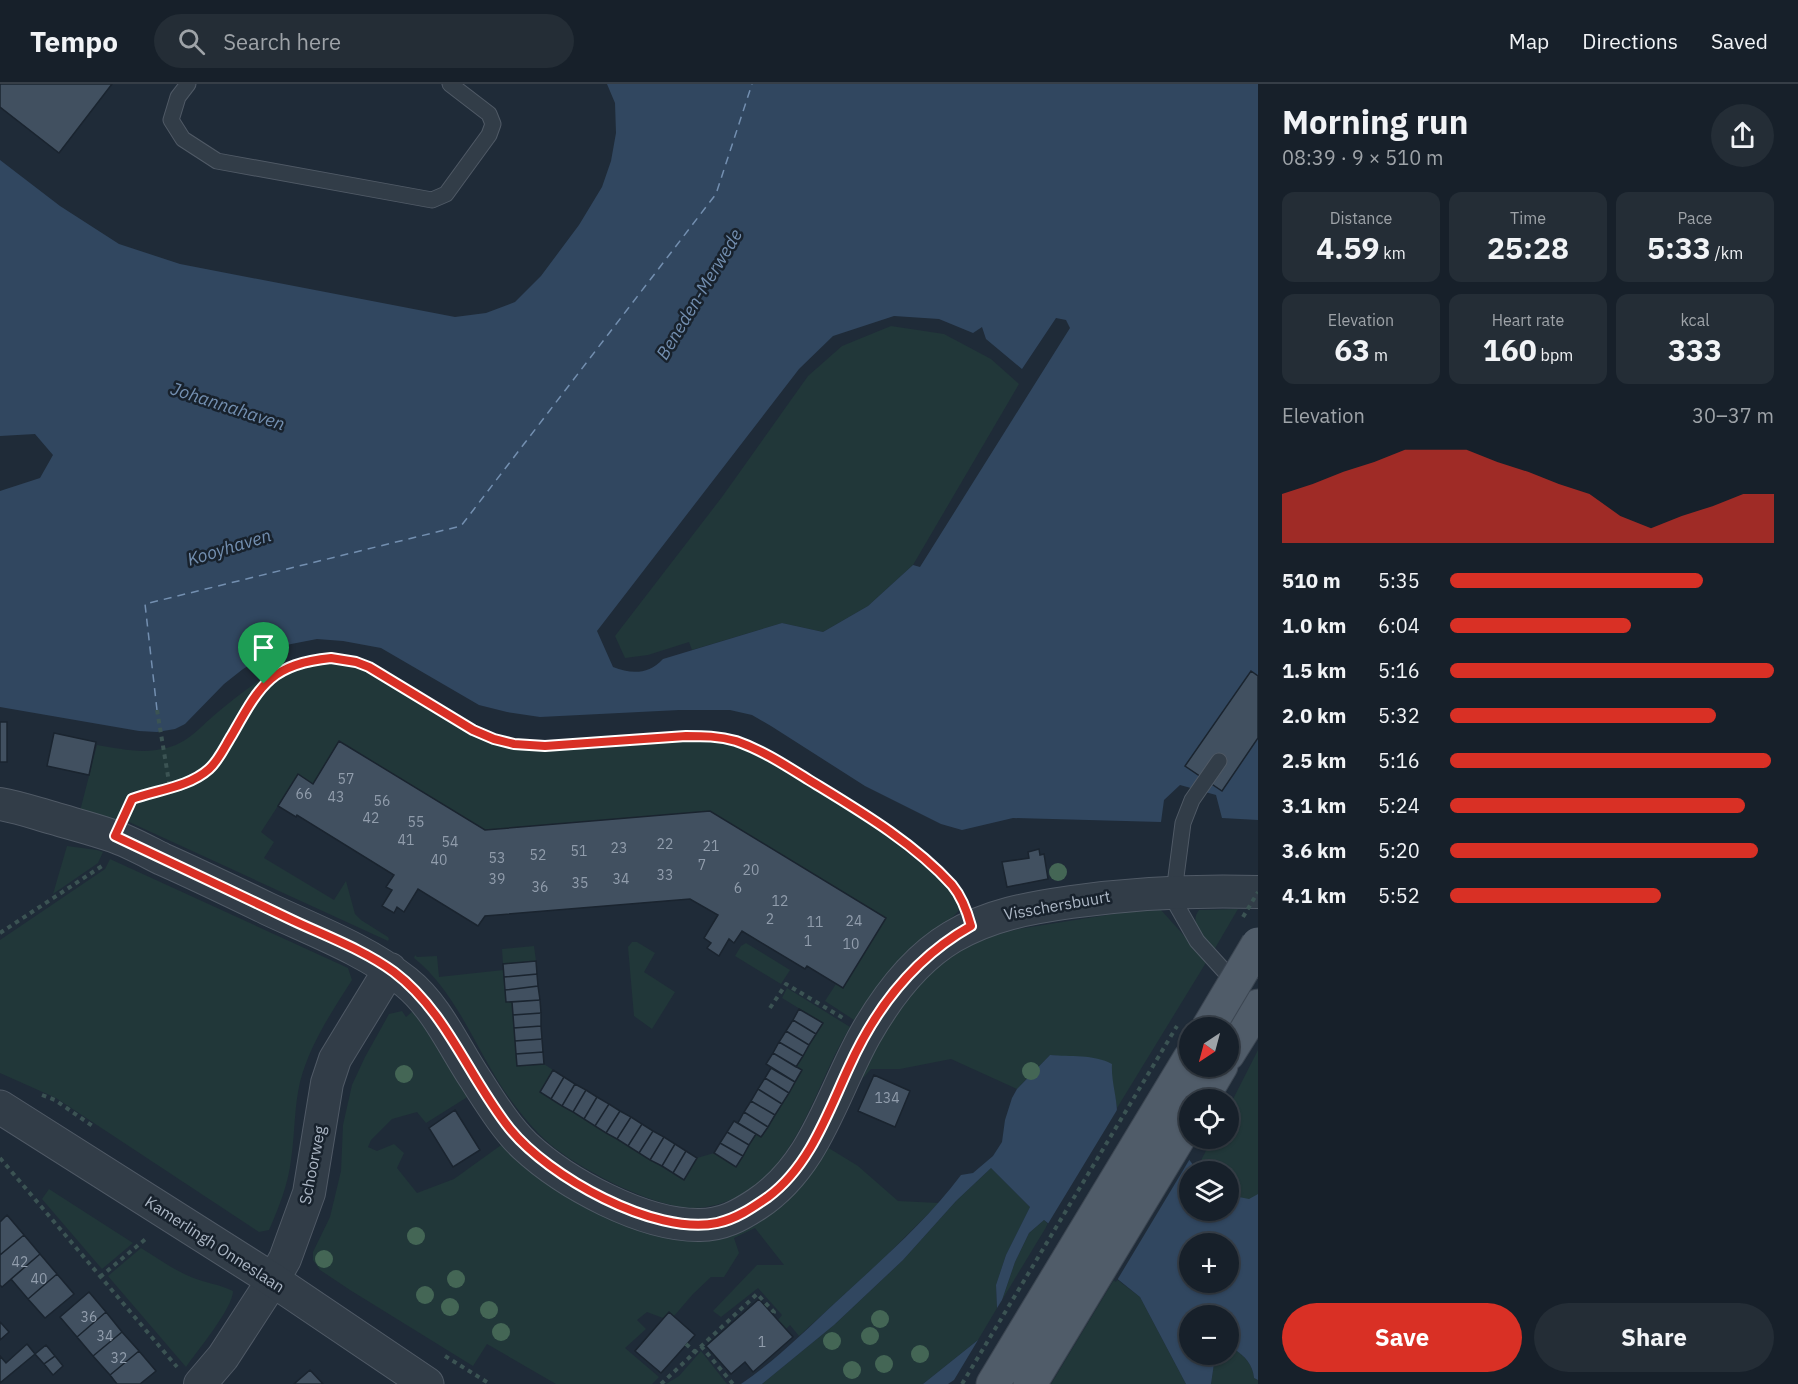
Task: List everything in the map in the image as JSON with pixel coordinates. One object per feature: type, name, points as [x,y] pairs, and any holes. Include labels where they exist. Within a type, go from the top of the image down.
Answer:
[{"type":"main road","points":[[1198,1017],[1249,933]]},
{"type":"main road","points":[[1239,1036],[1258,1004]]},
{"type":"main road","points":[[993,1384],[1179,1076]]},
{"type":"main road","points":[[1030,1384],[1179,1137]]},
{"type":"street","name":"Visschersbuurt","points":[[0,804],[115,836],[350,947],[390,969],[427,1003],[509,1128],[542,1160],[567,1178],[624,1207],[657,1219],[697,1226],[718,1223],[739,1216],[770,1196],[791,1175],[817,1136],[866,1033],[892,993],[908,974],[942,944],[971,926],[998,915],[1031,908],[1120,895],[1174,892],[1258,892]]},
{"type":"street","name":"Schoorweg","points":[[192,1380],[223,1357],[273,1281],[285,1258],[309,1193],[327,1083],[334,1059],[390,969]]},
{"type":"street","name":"Kamerlingh Onneslaan","points":[[0,1107],[273,1281],[427,1384]]},
{"type":"lane","points":[[188,84],[178,97],[171,120],[183,139],[218,161],[432,200],[446,194],[489,135],[493,124],[489,114],[450,84]]},
{"type":"lane","points":[[1219,761],[1192,800],[1183,823],[1174,892],[1177,906],[1197,941],[1223,971],[1258,1004]]},
{"type":"path","points":[[0,933],[102,866],[132,799],[170,788],[209,769],[218,758],[251,700],[264,684],[281,671],[303,662],[331,658],[356,662],[369,667],[473,730],[514,744],[545,746],[708,736],[736,741],[756,749],[834,795],[890,832],[916,853],[953,887],[966,907],[971,926]]},
{"type":"path","points":[[158,712],[170,788]]},
{"type":"path","points":[[1249,933],[1258,892]]},
{"type":"path","points":[[770,1008],[786,984],[866,1033]]},
{"type":"path","points":[[962,1384],[1179,1047]]},
{"type":"path","points":[[0,1158],[192,1380]]},
{"type":"path","points":[[100,1276],[149,1236]]},
{"type":"path","points":[[661,1384],[757,1294],[774,1312],[772,1314]]},
{"type":"path","points":[[686,1344],[695,1352]]},
{"type":"path","points":[[701,1346],[733,1384]]},
{"type":"green space","points":[[891,326],[944,334],[991,359],[1019,384],[913,565],[868,606],[823,632],[782,623],[692,650],[689,642],[648,655],[625,658],[615,636],[722,497],[808,376],[842,346]]},
{"type":"green space","points":[[326,662],[352,666],[368,672],[466,732],[516,749],[545,751],[656,740],[691,739],[725,743],[757,754],[788,771],[908,853],[956,897],[959,909],[903,956],[854,1020],[825,1001],[836,984],[843,988],[885,917],[710,811],[485,830],[339,741],[313,784],[298,775],[261,832],[274,842],[264,858],[334,900],[346,881],[355,914],[388,937],[388,941],[127,821],[134,806],[140,801],[182,789],[216,770],[269,685],[296,669]]},
{"type":"green space","points":[[266,676],[254,690],[209,763],[174,782],[129,794],[116,824],[80,811],[97,745],[141,751],[176,745],[190,736],[229,702]]},
{"type":"green space","points":[[67,846],[103,852],[98,863],[53,894]]},
{"type":"green space","points":[[110,859],[348,968],[352,980],[315,1042],[304,1068],[297,1102],[290,1169],[283,1196],[269,1230],[259,1232],[56,1098],[0,1073],[0,940],[105,869]]},
{"type":"green space","points":[[1238,909],[1214,950],[1202,936],[1195,920],[1196,915],[1199,910]]},
{"type":"green space","points":[[1161,910],[1207,961],[1117,1108],[1111,1074],[1112,1064],[1050,1055],[1017,1089],[951,1059],[900,1069],[871,1069],[864,1077],[860,1076],[892,1017],[910,993],[939,963],[971,942],[1018,929],[1126,912]]},
{"type":"green space","points":[[632,942],[637,942],[655,953],[644,972],[675,992],[652,1029],[634,1016],[628,947]]},
{"type":"green space","points":[[746,943],[790,970],[781,984],[735,956],[741,946]]},
{"type":"green space","points":[[534,946],[536,961],[503,964],[502,949]]},
{"type":"green space","points":[[415,955],[417,957],[437,956],[439,977],[503,970],[506,1002],[512,1002],[517,1066],[544,1064],[553,1070],[540,1092],[683,1180],[697,1158],[714,1153],[736,1167],[756,1134],[762,1137],[802,1071],[796,1067],[823,1023],[782,998],[787,988],[850,1027],[805,1119],[785,1154],[772,1170],[746,1192],[726,1202],[693,1208],[677,1206],[659,1202],[603,1178],[569,1158],[544,1139],[513,1103],[456,1008],[430,973],[414,958]]},
{"type":"green space","points":[[402,1011],[406,1017],[413,1011],[469,1096],[426,1123],[417,1112],[392,1119],[371,1140],[368,1147],[377,1151],[394,1144],[404,1153],[397,1168],[417,1193],[454,1179],[504,1143],[691,1238],[827,1147],[858,1166],[898,1201],[939,1203],[883,1259],[799,1336],[790,1325],[786,1329],[778,1320],[782,1315],[758,1288],[721,1317],[713,1311],[757,1265],[784,1265],[755,1228],[734,1238],[739,1253],[724,1277],[711,1277],[674,1316],[669,1312],[663,1318],[647,1312],[637,1320],[646,1329],[625,1348],[659,1377],[652,1384],[556,1384],[487,1344],[473,1366],[350,1290],[320,1270],[313,1260],[313,1252],[330,1217],[341,1171],[343,1125],[352,1085],[389,1014]]},
{"type":"green space","points":[[1258,1050],[1258,1194],[1249,1200],[1239,1198],[1239,1161],[1201,1161],[1207,1149],[1239,1149],[1238,1089]]},
{"type":"green space","points":[[991,1168],[1030,1207],[1006,1255],[996,1285],[997,1308],[978,1340],[923,1384],[762,1384],[834,1325],[903,1260],[956,1201]]},
{"type":"green space","points":[[49,1189],[133,1243],[102,1269],[42,1199]]},
{"type":"green space","points":[[1044,1220],[1048,1224],[1002,1300],[1015,1262],[1029,1233]]},
{"type":"green space","points":[[141,1248],[185,1274],[233,1291],[221,1318],[186,1367],[108,1276]]},
{"type":"green space","points":[[1115,1278],[1140,1297],[1186,1384],[1051,1384]]},
{"type":"green space","points":[[701,1351],[727,1384],[666,1384],[679,1376]]},
{"type":"green space","points":[[1239,1353],[1248,1361],[1254,1378],[1258,1380],[1258,1384],[1211,1384],[1214,1365],[1239,1365]]},
{"type":"water","points":[[607,84],[1258,84],[1258,820],[1222,818],[1216,795],[1180,785],[1164,800],[1161,822],[1013,818],[962,830],[941,824],[865,786],[752,715],[730,710],[679,710],[540,717],[507,712],[479,705],[381,648],[343,641],[317,639],[281,646],[243,669],[224,684],[185,724],[175,729],[157,732],[139,731],[0,707],[0,491],[40,478],[53,455],[35,434],[0,436],[0,160],[60,206],[119,244],[180,264],[455,317],[486,313],[515,302],[541,276],[579,225],[602,187],[611,161],[616,133],[615,103]],"holes":[[[894,316],[939,319],[973,333],[982,327],[986,339],[1022,369],[1056,318],[1066,320],[1070,328],[920,567],[913,565],[868,606],[823,632],[782,623],[663,659],[651,668],[639,672],[613,667],[597,631],[799,369],[833,336]]]},
{"type":"water","points":[[1050,1055],[1090,1057],[1105,1061],[1112,1064],[1117,1113],[1190,1161],[1179,1161],[1179,1221],[1239,1221],[1239,1197],[1249,1199],[1258,1194],[1258,1380],[1254,1378],[1250,1365],[1239,1353],[1239,1305],[1179,1305],[1179,1365],[1214,1365],[1211,1384],[1186,1384],[1140,1297],[1044,1220],[1029,1233],[997,1308],[996,1285],[1006,1255],[1030,1207],[991,1168],[956,1201],[903,1260],[834,1325],[762,1384],[741,1384],[790,1345],[885,1257],[917,1226],[961,1175],[973,1173],[993,1156],[1002,1142],[1005,1120],[1017,1089]]},
{"type":"water","points":[[978,1340],[954,1380],[948,1384],[923,1384]]},
{"type":"pier","points":[[1120,1105],[1120,1112],[1166,1138],[1191,1157],[1189,1161],[1179,1161],[1179,1177],[1116,1282],[1046,1227]]},
{"type":"building","points":[[0,84],[112,84],[59,153],[0,107]]},
{"type":"building","points":[[1251,671],[1258,676],[1258,738],[1222,791],[1185,766]]},
{"type":"building","points":[[0,722],[7,722],[7,762],[0,762]]},
{"type":"building","points":[[54,733],[96,742],[89,775],[47,766]]},
{"type":"building","points":[[339,741],[485,830],[710,811],[886,918],[843,988],[807,966],[805,969],[742,931],[734,943],[729,939],[719,956],[707,948],[711,943],[704,938],[718,915],[690,899],[485,916],[478,926],[418,889],[404,912],[397,907],[394,913],[382,906],[392,890],[386,887],[394,875],[297,815],[296,817],[278,806],[298,774],[313,784]]},
{"type":"building","points":[[1039,849],[1040,855],[1044,854],[1048,879],[1007,887],[1002,862],[1029,858],[1028,852]]},
{"type":"building","points":[[536,961],[537,974],[504,977],[503,964]]},
{"type":"building","points":[[537,974],[538,986],[505,990],[504,977]]},
{"type":"building","points":[[538,986],[540,1000],[506,1002],[505,990]]},
{"type":"building","points":[[540,1000],[541,1013],[513,1015],[512,1002]]},
{"type":"building","points":[[799,1009],[823,1023],[816,1034],[793,1020]]},
{"type":"building","points":[[541,1013],[541,1026],[514,1028],[513,1015]]},
{"type":"building","points":[[793,1020],[816,1034],[809,1045],[786,1031]]},
{"type":"building","points":[[541,1026],[542,1039],[515,1041],[514,1028]]},
{"type":"building","points":[[786,1031],[809,1045],[803,1056],[779,1042]]},
{"type":"building","points":[[542,1039],[543,1052],[516,1054],[515,1041]]},
{"type":"building","points":[[779,1042],[803,1056],[796,1067],[773,1053]]},
{"type":"building","points":[[543,1052],[544,1064],[517,1066],[516,1054]]},
{"type":"building","points":[[773,1053],[802,1070],[795,1082],[766,1064]]},
{"type":"building","points":[[771,1068],[795,1082],[789,1093],[765,1078]]},
{"type":"building","points":[[553,1070],[564,1077],[551,1099],[540,1092]]},
{"type":"building","points":[[874,1075],[910,1091],[895,1127],[858,1111]]},
{"type":"building","points":[[564,1077],[575,1084],[562,1106],[551,1099]]},
{"type":"building","points":[[765,1078],[789,1093],[782,1104],[758,1089]]},
{"type":"building","points":[[575,1084],[586,1090],[573,1112],[562,1106]]},
{"type":"building","points":[[758,1089],[782,1104],[775,1115],[751,1101]]},
{"type":"building","points":[[586,1090],[597,1097],[584,1119],[573,1112]]},
{"type":"building","points":[[597,1097],[609,1104],[595,1126],[584,1119]]},
{"type":"building","points":[[751,1101],[775,1115],[768,1127],[744,1112]]},
{"type":"building","points":[[609,1104],[620,1111],[606,1133],[595,1126]]},
{"type":"building","points":[[455,1110],[480,1150],[453,1167],[429,1128]]},
{"type":"building","points":[[620,1111],[631,1117],[617,1139],[606,1133]]},
{"type":"building","points":[[744,1112],[768,1127],[761,1137],[738,1123]]},
{"type":"building","points":[[631,1117],[642,1124],[628,1146],[617,1139]]},
{"type":"building","points":[[734,1121],[756,1134],[749,1145],[727,1132]]},
{"type":"building","points":[[642,1124],[653,1131],[639,1153],[628,1146]]},
{"type":"building","points":[[653,1131],[664,1137],[650,1160],[639,1153]]},
{"type":"building","points":[[727,1132],[749,1145],[743,1156],[720,1143]]},
{"type":"building","points":[[664,1137],[675,1144],[662,1166],[650,1160]]},
{"type":"building","points":[[720,1143],[743,1156],[736,1167],[714,1153]]},
{"type":"building","points":[[675,1144],[686,1151],[673,1173],[662,1166]]},
{"type":"building","points":[[686,1151],[697,1158],[684,1180],[673,1173]]},
{"type":"building","points":[[7,1215],[24,1235],[0,1255],[0,1222]]},
{"type":"building","points":[[24,1235],[40,1254],[2,1287],[0,1285],[0,1255]]},
{"type":"building","points":[[40,1254],[57,1274],[28,1299],[11,1279]]},
{"type":"building","points":[[57,1274],[74,1294],[45,1318],[28,1299]]},
{"type":"building","points":[[89,1292],[106,1312],[77,1337],[60,1317]]},
{"type":"building","points":[[759,1299],[793,1337],[753,1372],[745,1362],[731,1374],[706,1346]]},
{"type":"building","points":[[106,1312],[122,1332],[93,1356],[77,1337]]},
{"type":"building","points":[[669,1312],[695,1335],[661,1373],[635,1351]]},
{"type":"building","points":[[0,1322],[9,1332],[0,1340]]},
{"type":"building","points":[[122,1332],[139,1351],[110,1375],[93,1356]]},
{"type":"building","points":[[27,1344],[35,1354],[0,1383],[0,1356],[6,1363]]},
{"type":"building","points":[[46,1345],[55,1356],[44,1364],[35,1354]]},
{"type":"building","points":[[139,1351],[156,1371],[140,1384],[117,1384],[110,1375]]},
{"type":"building","points":[[55,1356],[63,1366],[53,1375],[44,1364]]},
{"type":"building","points":[[310,1370],[323,1384],[294,1384]]},
{"type":"ferry route","points":[[157,710],[145,604],[461,526],[716,194],[752,84]]},
{"type":"route","points":[[331,658],[356,662],[369,667],[473,730],[514,744],[545,746],[686,736],[708,736],[736,741],[767,755],[890,832],[953,887],[966,907],[971,926],[929,954],[892,993],[866,1033],[817,1136],[805,1156],[791,1175],[770,1196],[739,1216],[718,1223],[697,1226],[657,1219],[595,1194],[567,1178],[523,1144],[475,1079],[427,1003],[390,969],[350,947],[115,836],[132,799],[170,788],[209,769],[218,758],[251,700],[264,684],[281,671],[303,662],[331,658]]},
{"type":"water label","name":"Beneden-Merwede","points":[[699,294]]},
{"type":"water label","name":"Johannahaven","points":[[228,406]]},
{"type":"water label","name":"Kooyhaven","points":[[229,547]]}]
